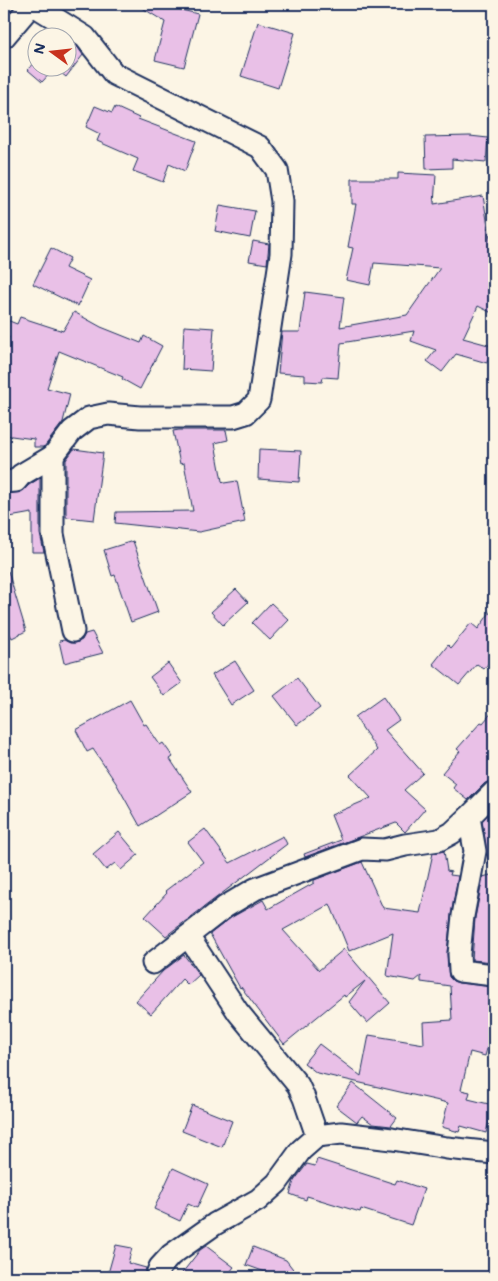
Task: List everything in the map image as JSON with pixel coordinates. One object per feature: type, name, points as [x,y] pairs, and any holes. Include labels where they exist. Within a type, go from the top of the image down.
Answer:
[{"type":"street","points":[[4,37],[32,4],[85,37],[114,74],[260,147],[276,170],[282,201],[281,254],[259,400],[246,413],[233,416],[140,417],[108,414],[89,418],[72,431],[53,456],[21,475],[16,481],[4,482]]},
{"type":"street","points":[[53,456],[54,534],[73,631]]},
{"type":"street","points":[[152,963],[225,907],[255,889],[362,849],[385,850],[439,840],[452,833],[494,792]]},
{"type":"street","points":[[470,817],[475,851],[463,916],[459,954],[460,971],[494,975]]},
{"type":"street","points":[[188,936],[238,1012],[298,1085],[317,1136]]},
{"type":"street","points":[[156,1277],[160,1267],[171,1255],[215,1224],[258,1200],[265,1194],[277,1183],[301,1150],[317,1136],[341,1133],[392,1138],[447,1148],[494,1152]]},
{"type":"building","points":[[136,4],[157,4],[198,14],[184,67],[155,60],[165,22]]},
{"type":"building","points":[[258,22],[295,33],[278,88],[241,76]]},
{"type":"building","points":[[78,48],[83,55],[78,61]]},
{"type":"building","points":[[37,78],[46,78],[42,82]]},
{"type":"building","points":[[95,106],[112,113],[115,107],[138,119],[196,141],[185,171],[169,164],[163,182],[133,171],[138,159],[97,141],[100,134],[86,127]]},
{"type":"building","points":[[470,136],[488,138],[486,162],[452,159],[452,168],[426,169],[425,137]]},
{"type":"building","points":[[398,173],[436,175],[434,204],[483,196],[491,244],[494,245],[494,314],[478,306],[463,338],[492,346],[487,363],[456,354],[442,372],[427,361],[436,350],[411,341],[414,331],[341,343],[338,378],[323,377],[322,382],[305,381],[305,375],[278,373],[282,332],[300,332],[305,292],[344,297],[340,327],[407,315],[440,268],[374,263],[370,285],[346,280],[353,248],[348,247],[356,204],[352,204],[352,179],[398,179]]},
{"type":"building","points":[[220,205],[255,211],[250,238],[215,231]]},
{"type":"building","points":[[253,241],[269,244],[267,264],[249,261]]},
{"type":"building","points":[[51,248],[70,258],[65,268],[90,280],[78,306],[33,284]]},
{"type":"building","points":[[74,312],[101,327],[141,343],[144,336],[162,346],[140,389],[122,379],[123,377],[59,351],[47,388],[70,394],[63,422],[44,447],[34,447],[34,439],[4,435],[4,352],[9,337],[4,336],[4,319],[17,324],[20,317],[63,331]]},
{"type":"building","points":[[184,326],[214,328],[211,371],[182,369]]},
{"type":"building","points":[[226,430],[228,440],[215,443],[222,481],[224,483],[237,481],[245,522],[199,532],[115,523],[116,512],[193,511],[184,463],[180,464],[173,431]]},
{"type":"building","points":[[74,449],[103,453],[94,520],[66,517],[66,460]]},
{"type":"building","points":[[259,449],[301,451],[299,482],[258,479]]},
{"type":"building","points":[[40,478],[40,534],[44,552],[32,552],[32,513],[4,518],[4,494],[21,492]]},
{"type":"building","points":[[133,541],[158,612],[131,622],[115,575],[112,576],[104,550]]},
{"type":"building","points":[[4,571],[8,571],[26,631],[12,638],[4,623]]},
{"type":"building","points":[[236,589],[248,602],[223,625],[211,612]]},
{"type":"building","points":[[271,603],[289,620],[270,640],[252,623]]},
{"type":"building","points":[[494,607],[494,656],[484,669],[477,664],[459,685],[433,664],[448,645],[451,648],[471,623],[478,629]]},
{"type":"building","points":[[92,632],[103,653],[64,663],[59,641],[64,640],[76,643],[82,640],[85,634]]},
{"type":"building","points":[[235,661],[254,690],[231,705],[212,675]]},
{"type":"building","points":[[168,663],[182,683],[164,696],[150,677]]},
{"type":"building","points":[[297,678],[320,708],[297,725],[274,696]]},
{"type":"building","points":[[383,697],[399,720],[385,730],[423,773],[404,790],[425,809],[405,832],[396,823],[305,857],[304,854],[341,840],[331,815],[371,798],[350,775],[377,750],[355,717]]},
{"type":"building","points":[[130,700],[144,725],[146,724],[160,745],[163,743],[173,757],[170,759],[192,792],[140,826],[116,783],[93,749],[87,752],[76,730]]},
{"type":"building","points":[[494,710],[494,780],[485,783],[468,800],[453,788],[456,784],[442,773],[460,751],[457,749]]},
{"type":"building","points":[[494,809],[494,865],[489,865],[482,821]]},
{"type":"building","points":[[205,829],[230,863],[283,836],[287,844],[166,936],[145,917],[167,893],[165,891],[203,862],[188,842]]},
{"type":"building","points":[[119,832],[138,855],[121,870],[115,863],[106,870],[93,854]]},
{"type":"building","points":[[444,851],[447,871],[451,872],[450,875],[458,876],[447,953],[449,977],[459,983],[494,987],[494,1024],[485,1056],[470,1052],[461,1090],[470,1092],[468,1099],[493,1105],[486,1133],[461,1126],[459,1132],[442,1127],[448,1103],[317,1073],[304,1063],[319,1044],[361,1076],[369,1035],[424,1044],[423,1022],[452,1020],[450,986],[421,982],[421,976],[415,981],[387,976],[393,933],[349,951],[330,904],[283,930],[319,970],[344,949],[390,1003],[367,1023],[349,1002],[365,981],[345,997],[344,995],[284,1044],[240,988],[210,934],[232,917],[263,900],[268,909],[314,883],[314,880],[362,862],[383,908],[420,913],[433,853]]},
{"type":"building","points":[[494,874],[494,962],[472,960],[475,918],[483,877]]},
{"type":"building","points":[[184,955],[199,975],[188,985],[182,979],[151,1014],[136,1001],[163,971]]},
{"type":"building","points":[[353,1083],[397,1118],[391,1126],[373,1124],[362,1116],[357,1122],[336,1106]]},
{"type":"building","points":[[192,1105],[232,1121],[222,1147],[182,1131]]},
{"type":"building","points":[[317,1159],[395,1184],[397,1180],[424,1189],[411,1225],[361,1209],[360,1212],[307,1196],[306,1200],[290,1194],[294,1181],[307,1164],[315,1166]]},
{"type":"building","points":[[173,1168],[208,1184],[197,1208],[188,1204],[180,1221],[154,1209]]},
{"type":"building","points":[[116,1245],[132,1248],[128,1263],[146,1268],[144,1277],[107,1277]]},
{"type":"building","points":[[206,1246],[234,1267],[226,1277],[179,1277],[200,1250]]},
{"type":"building","points":[[253,1247],[286,1260],[299,1277],[279,1277],[246,1265]]}]
